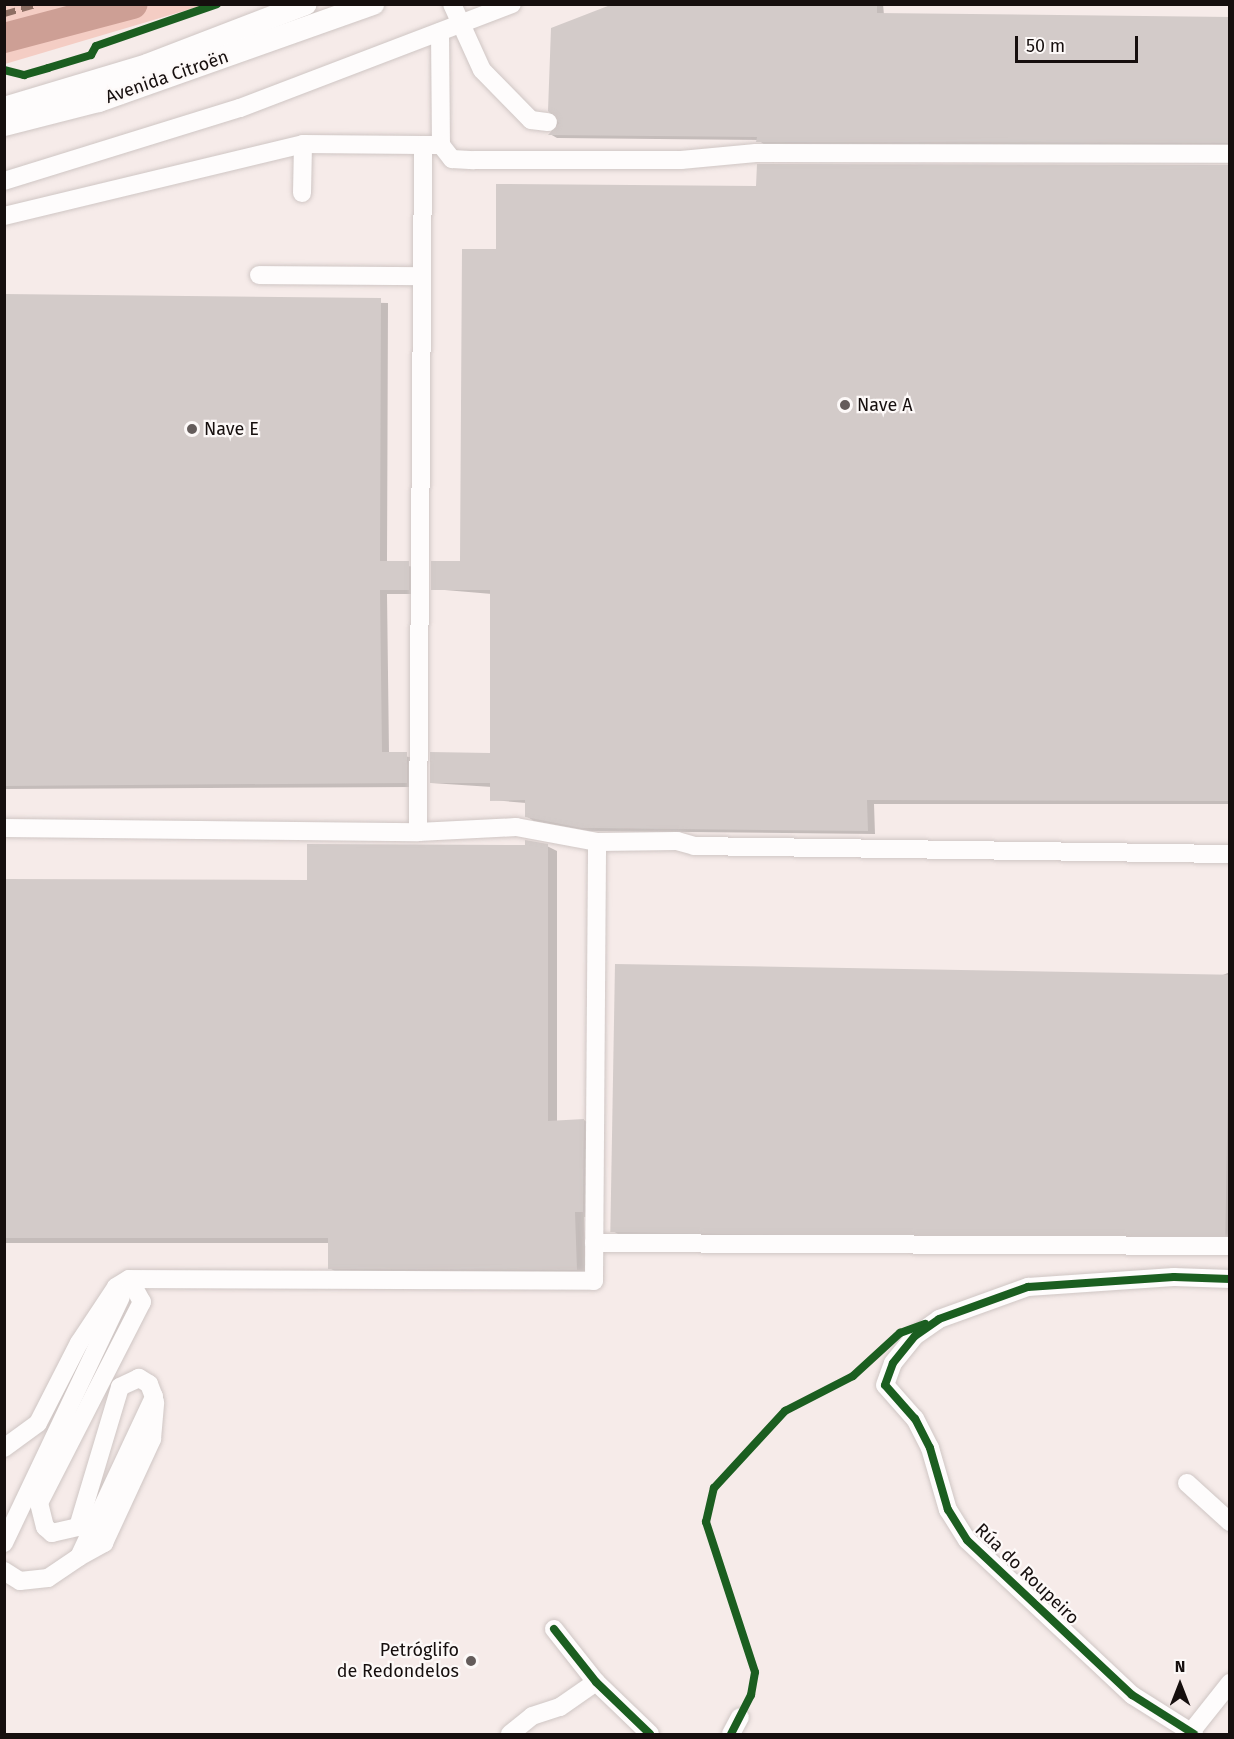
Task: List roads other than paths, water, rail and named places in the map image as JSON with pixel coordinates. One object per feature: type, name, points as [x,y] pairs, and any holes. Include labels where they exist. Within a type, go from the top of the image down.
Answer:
[{"type":"main road","name":"Avenida Citroën","points":[[4,108],[147,65],[306,4]]},
{"type":"main road","name":"Avenida Citroën","points":[[4,125],[99,101],[373,4]]},
{"type":"street","points":[[452,4],[459,26],[482,70],[531,120],[548,122]]},
{"type":"street","points":[[4,181],[240,108],[512,4]]},
{"type":"street","points":[[418,832],[421,276],[441,32]]},
{"type":"street","points":[[302,193],[303,144]]},
{"type":"street","points":[[4,216],[303,144],[432,145],[452,159],[474,160],[681,160],[756,153],[1230,154]]},
{"type":"street","points":[[259,274],[421,276]]},
{"type":"street","points":[[4,828],[418,832],[516,827],[597,842],[1230,854]]},
{"type":"street","points":[[4,1448],[38,1423],[80,1343],[116,1287],[129,1279],[594,1281],[597,842]]},
{"type":"street","points":[[594,1243],[1230,1246]]},
{"type":"street","name":"Rúa do Roupeiro","points":[[1230,1280],[1174,1277],[1028,1287],[923,1330],[893,1363],[885,1385],[915,1419],[930,1448],[948,1510],[967,1540],[1132,1695],[1193,1733],[1230,1683]]},
{"type":"street","points":[[4,1571],[20,1581],[48,1578],[80,1557],[154,1398],[149,1384],[139,1378],[120,1387],[78,1527],[52,1533],[45,1527],[39,1503],[142,1302],[129,1279]]},
{"type":"street","points":[[4,1543],[129,1279]]},
{"type":"street","points":[[1186,1483],[1230,1522]]},
{"type":"street","points":[[554,1629],[597,1682],[650,1734]]},
{"type":"street","points":[[510,1734],[532,1716],[560,1707],[597,1682]]},
{"type":"street","points":[[731,1734],[740,1717]]},
{"type":"waterway","points":[[4,38],[133,4]]},
{"type":"place","name":"Nave A","points":[[845,405]]},
{"type":"place","name":"Nave E","points":[[192,429]]},
{"type":"place","name":"Petróglifo de Redondelos","points":[[471,1661]]}]
